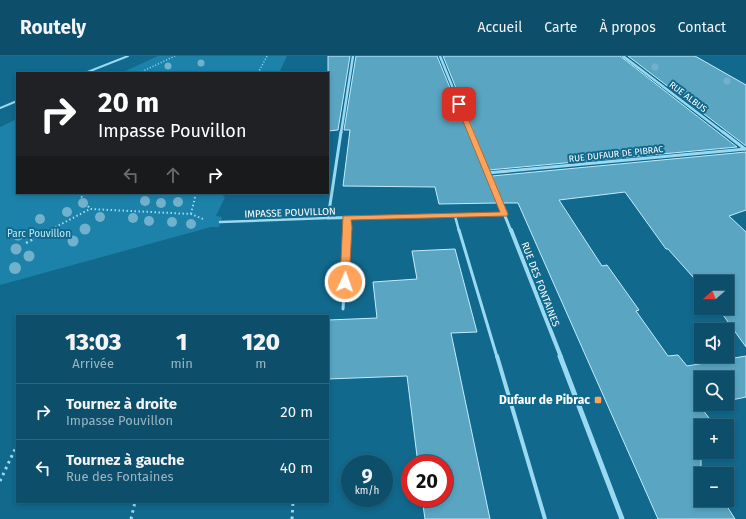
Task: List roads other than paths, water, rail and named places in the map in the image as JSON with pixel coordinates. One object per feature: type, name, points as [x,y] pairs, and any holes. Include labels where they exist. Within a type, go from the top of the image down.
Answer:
[{"type":"street","points":[[328,218],[353,56]]},
{"type":"street","name":"RUE DES FONTAINES","points":[[440,56],[531,279],[622,519]]},
{"type":"street","name":"RUE ALBUS","points":[[623,56],[746,149]]},
{"type":"street","name":"RUE DUFAUR DE PIBRAC","points":[[487,173],[746,149]]},
{"type":"street","name":"IMPASSE POUVILLON","points":[[328,218],[505,214]]},
{"type":"lane","points":[[88,72],[128,56]]},
{"type":"lane","points":[[0,108],[16,101]]},
{"type":"lane","points":[[455,216],[545,519]]},
{"type":"lane","name":"IMPASSE POUVILLON","points":[[220,222],[328,218]]},
{"type":"lane","points":[[343,309],[348,227],[346,218]]},
{"type":"place","name":"Dufaur de Pibrac","points":[[598,400]]},
{"type":"park label","name":"Parc Pouvillon","points":[[39,233]]}]
